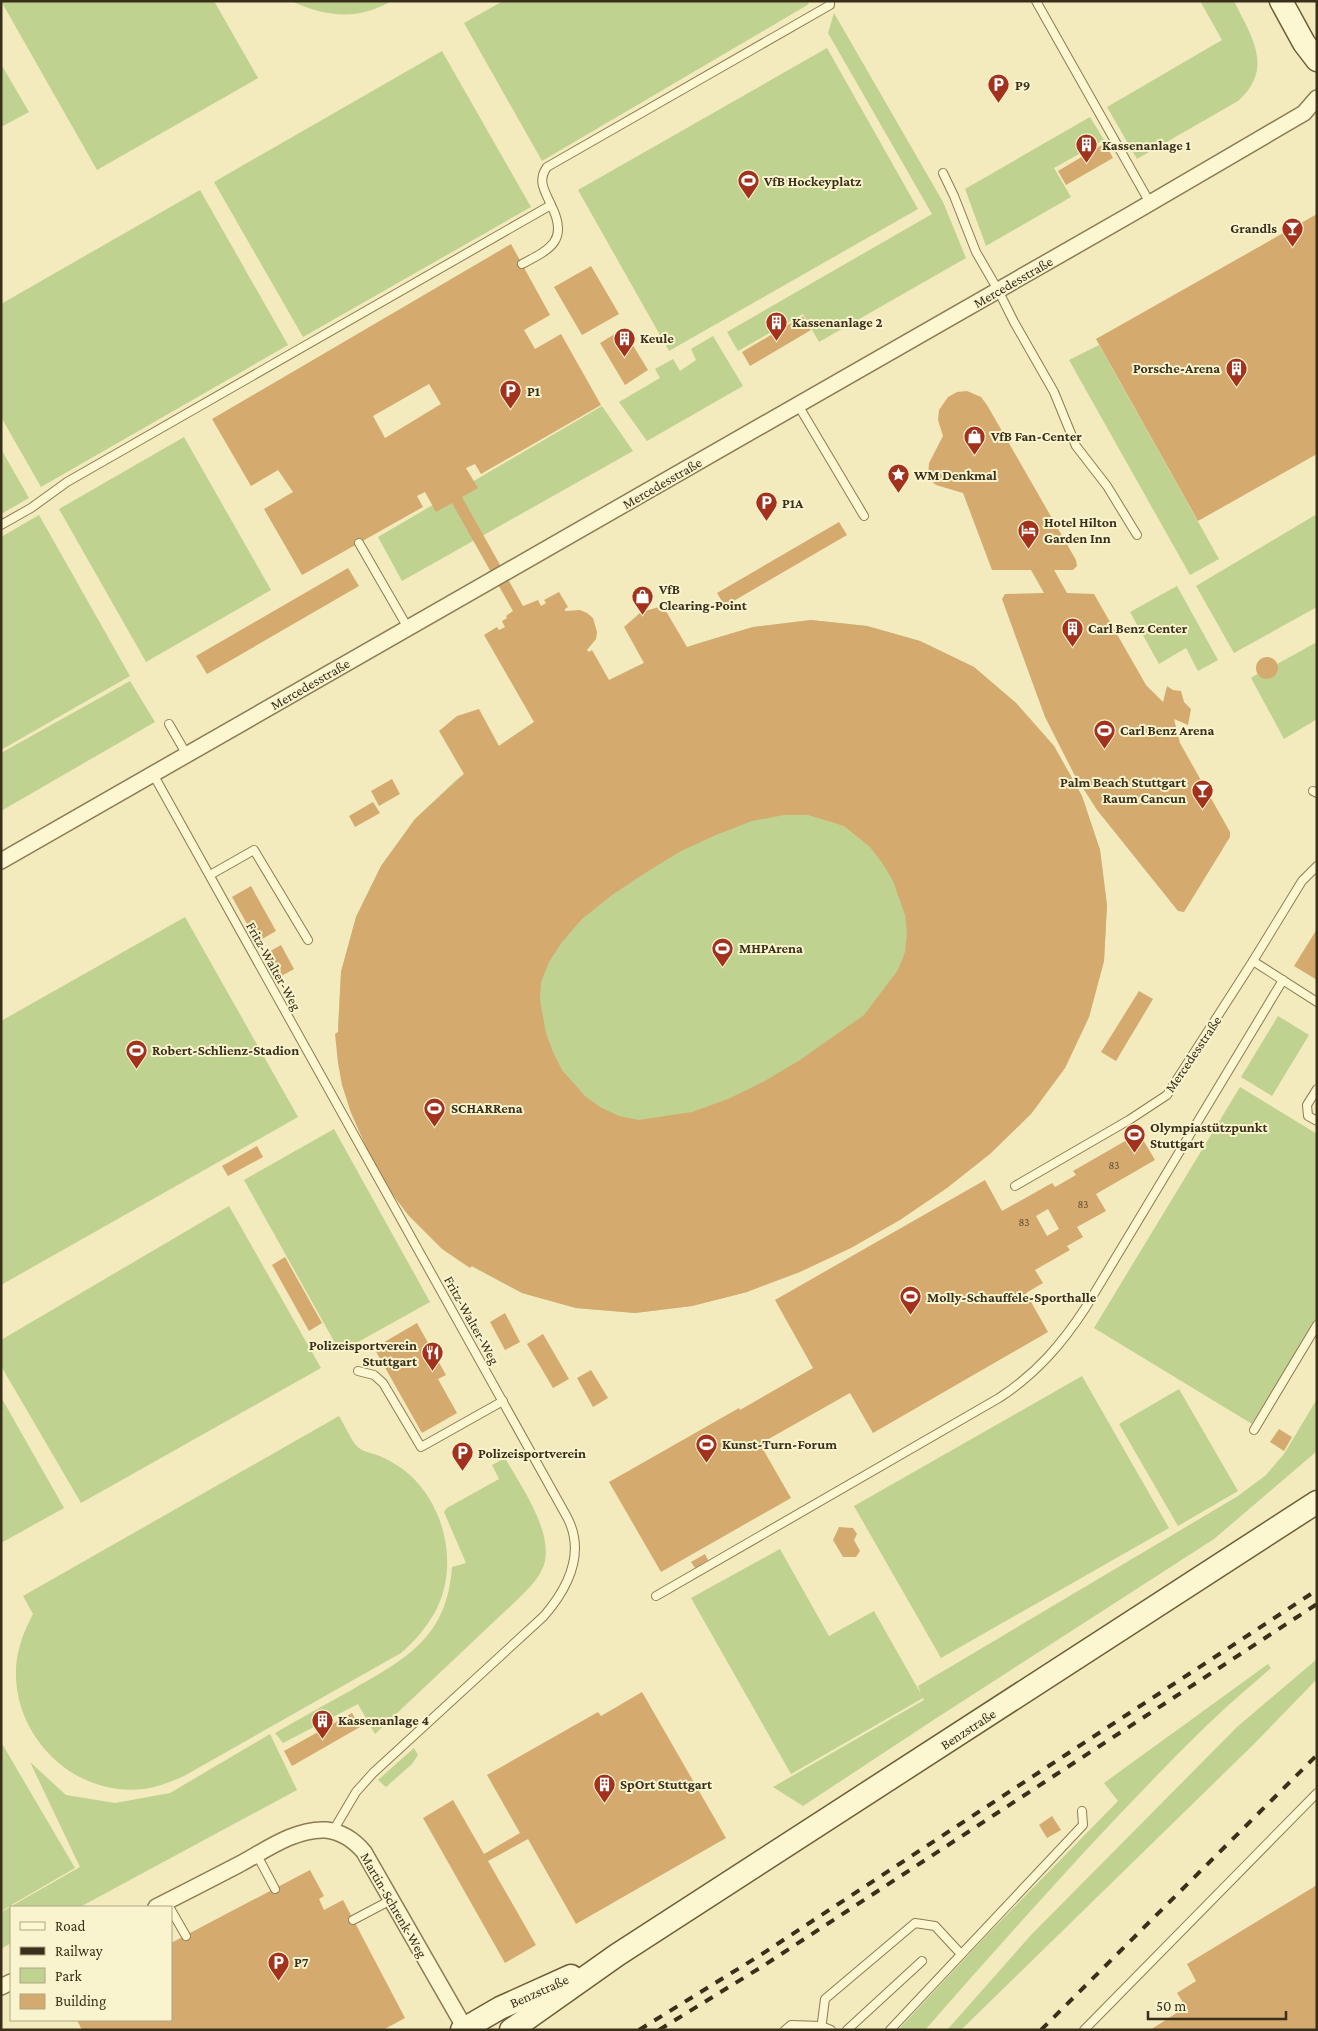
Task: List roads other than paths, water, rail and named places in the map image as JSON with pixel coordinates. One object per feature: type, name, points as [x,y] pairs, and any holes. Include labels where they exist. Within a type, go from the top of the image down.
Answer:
[{"type":"main road","points":[[1281,1],[1304,43],[1317,60]]},
{"type":"main road","name":"Benzstraße","points":[[510,2030],[617,1955],[1317,1502]]},
{"type":"main road","name":"Benzstraße","points":[[464,2029],[500,2008],[617,1955]]},
{"type":"street","name":"Mercedesstraße","points":[[1,861],[1150,203],[1304,113],[1317,98]]},
{"type":"street","name":"Martin-Schrenk-Weg","points":[[166,1906],[256,1855],[306,1832],[315,1830],[333,1832],[350,1838],[358,1845],[392,1900],[464,2029]]},
{"type":"lane","points":[[522,264],[552,247],[558,236],[559,226],[542,184],[542,175],[547,167],[830,5],[830,1]]},
{"type":"lane","points":[[1036,1],[1150,203]]},
{"type":"lane","points":[[943,173],[976,252],[1054,392],[1076,446],[1106,486],[1137,535]]},
{"type":"lane","points":[[1,525],[31,508],[67,482],[551,206]]},
{"type":"lane","points":[[798,405],[864,516]]},
{"type":"lane","points":[[359,543],[408,628]]},
{"type":"lane","points":[[169,724],[187,755]]},
{"type":"lane","name":"Fritz-Walter-Weg","points":[[153,774],[571,1524],[576,1545],[575,1557],[569,1578],[555,1603],[544,1616],[372,1773],[356,1792],[333,1832]]},
{"type":"lane","points":[[210,876],[254,850],[308,940]]},
{"type":"lane","name":"Mercedesstraße","points":[[1014,1186],[1129,1120],[1167,1094],[1254,962],[1302,881],[1317,866]]},
{"type":"lane","points":[[1254,962],[1317,1002]]},
{"type":"lane","points":[[656,1596],[999,1398],[1032,1374],[1073,1326],[1283,980]]},
{"type":"lane","points":[[1317,1089],[1307,1105],[1308,1116],[1317,1121]]},
{"type":"lane","points":[[1254,1430],[1317,1325]]},
{"type":"lane","points":[[358,1371],[374,1376],[383,1382],[422,1447],[503,1402]]},
{"type":"lane","points":[[1084,2030],[1317,1793]]},
{"type":"lane","points":[[890,2030],[1083,1825],[1082,1811]]},
{"type":"lane","points":[[256,1855],[275,1889]]},
{"type":"lane","points":[[353,1920],[392,1900]]},
{"type":"lane","points":[[172,1915],[186,1936]]},
{"type":"lane","points":[[821,2028],[825,1999],[915,1923],[935,1926],[961,1954]]},
{"type":"lane","points":[[847,2030],[922,1961]]},
{"type":"lane","points":[[785,2030],[791,2025],[830,2030]]},
{"type":"railway","points":[[639,2030],[759,1956],[1317,1590]]},
{"type":"railway","points":[[659,2030],[763,1966],[1317,1604]]},
{"type":"railway","points":[[1041,2030],[1317,1755]]},
{"type":"place","name":"P9","points":[[999,104]]},
{"type":"place","name":"Kassenanlage 1","points":[[1086,164]]},
{"type":"place","name":"VfB Hockeyplatz","points":[[748,200]]},
{"type":"place","name":"Grandls","points":[[1293,247]]},
{"type":"place","name":"Kassenanlage 2","points":[[776,341]]},
{"type":"place","name":"Keule","points":[[624,357]]},
{"type":"place","name":"Porsche-Arena","points":[[1236,387]]},
{"type":"place","name":"P1","points":[[511,410]]},
{"type":"place","name":"VfB Fan-Center","points":[[975,455]]},
{"type":"place","name":"WM Denkmal","points":[[898,494]]},
{"type":"place","name":"P1A","points":[[766,522]]},
{"type":"place","name":"Hotel Hilton Garden Inn","points":[[1028,549]]},
{"type":"place","name":"VfB Clearing-Point","points":[[643,616]]},
{"type":"place","name":"Carl Benz Center","points":[[1072,647]]},
{"type":"place","name":"Carl Benz Arena","points":[[1104,749]]},
{"type":"place","name":"Palm Beach Stuttgart Raum Cancun","points":[[1202,809]]},
{"type":"place","name":"MHPArena","points":[[723,967]]},
{"type":"place","name":"Robert-Schlienz-Stadion","points":[[136,1069]]},
{"type":"place","name":"SCHARRena","points":[[435,1127]]},
{"type":"place","name":"Olympiastützpunkt Stuttgart","points":[[1134,1154]]},
{"type":"place","name":"Molly-Schauffele-Sporthalle","points":[[911,1316]]},
{"type":"place","name":"Polizeisportverein Stuttgart","points":[[433,1372]]},
{"type":"place","name":"Kunst-Turn-Forum","points":[[706,1463]]},
{"type":"place","name":"Polizeisportverein","points":[[462,1472]]},
{"type":"place","name":"Kassenanlage 4","points":[[322,1739]]},
{"type":"place","name":"SpOrt Stuttgart","points":[[604,1803]]},
{"type":"place","name":"P7","points":[[278,1981]]}]
